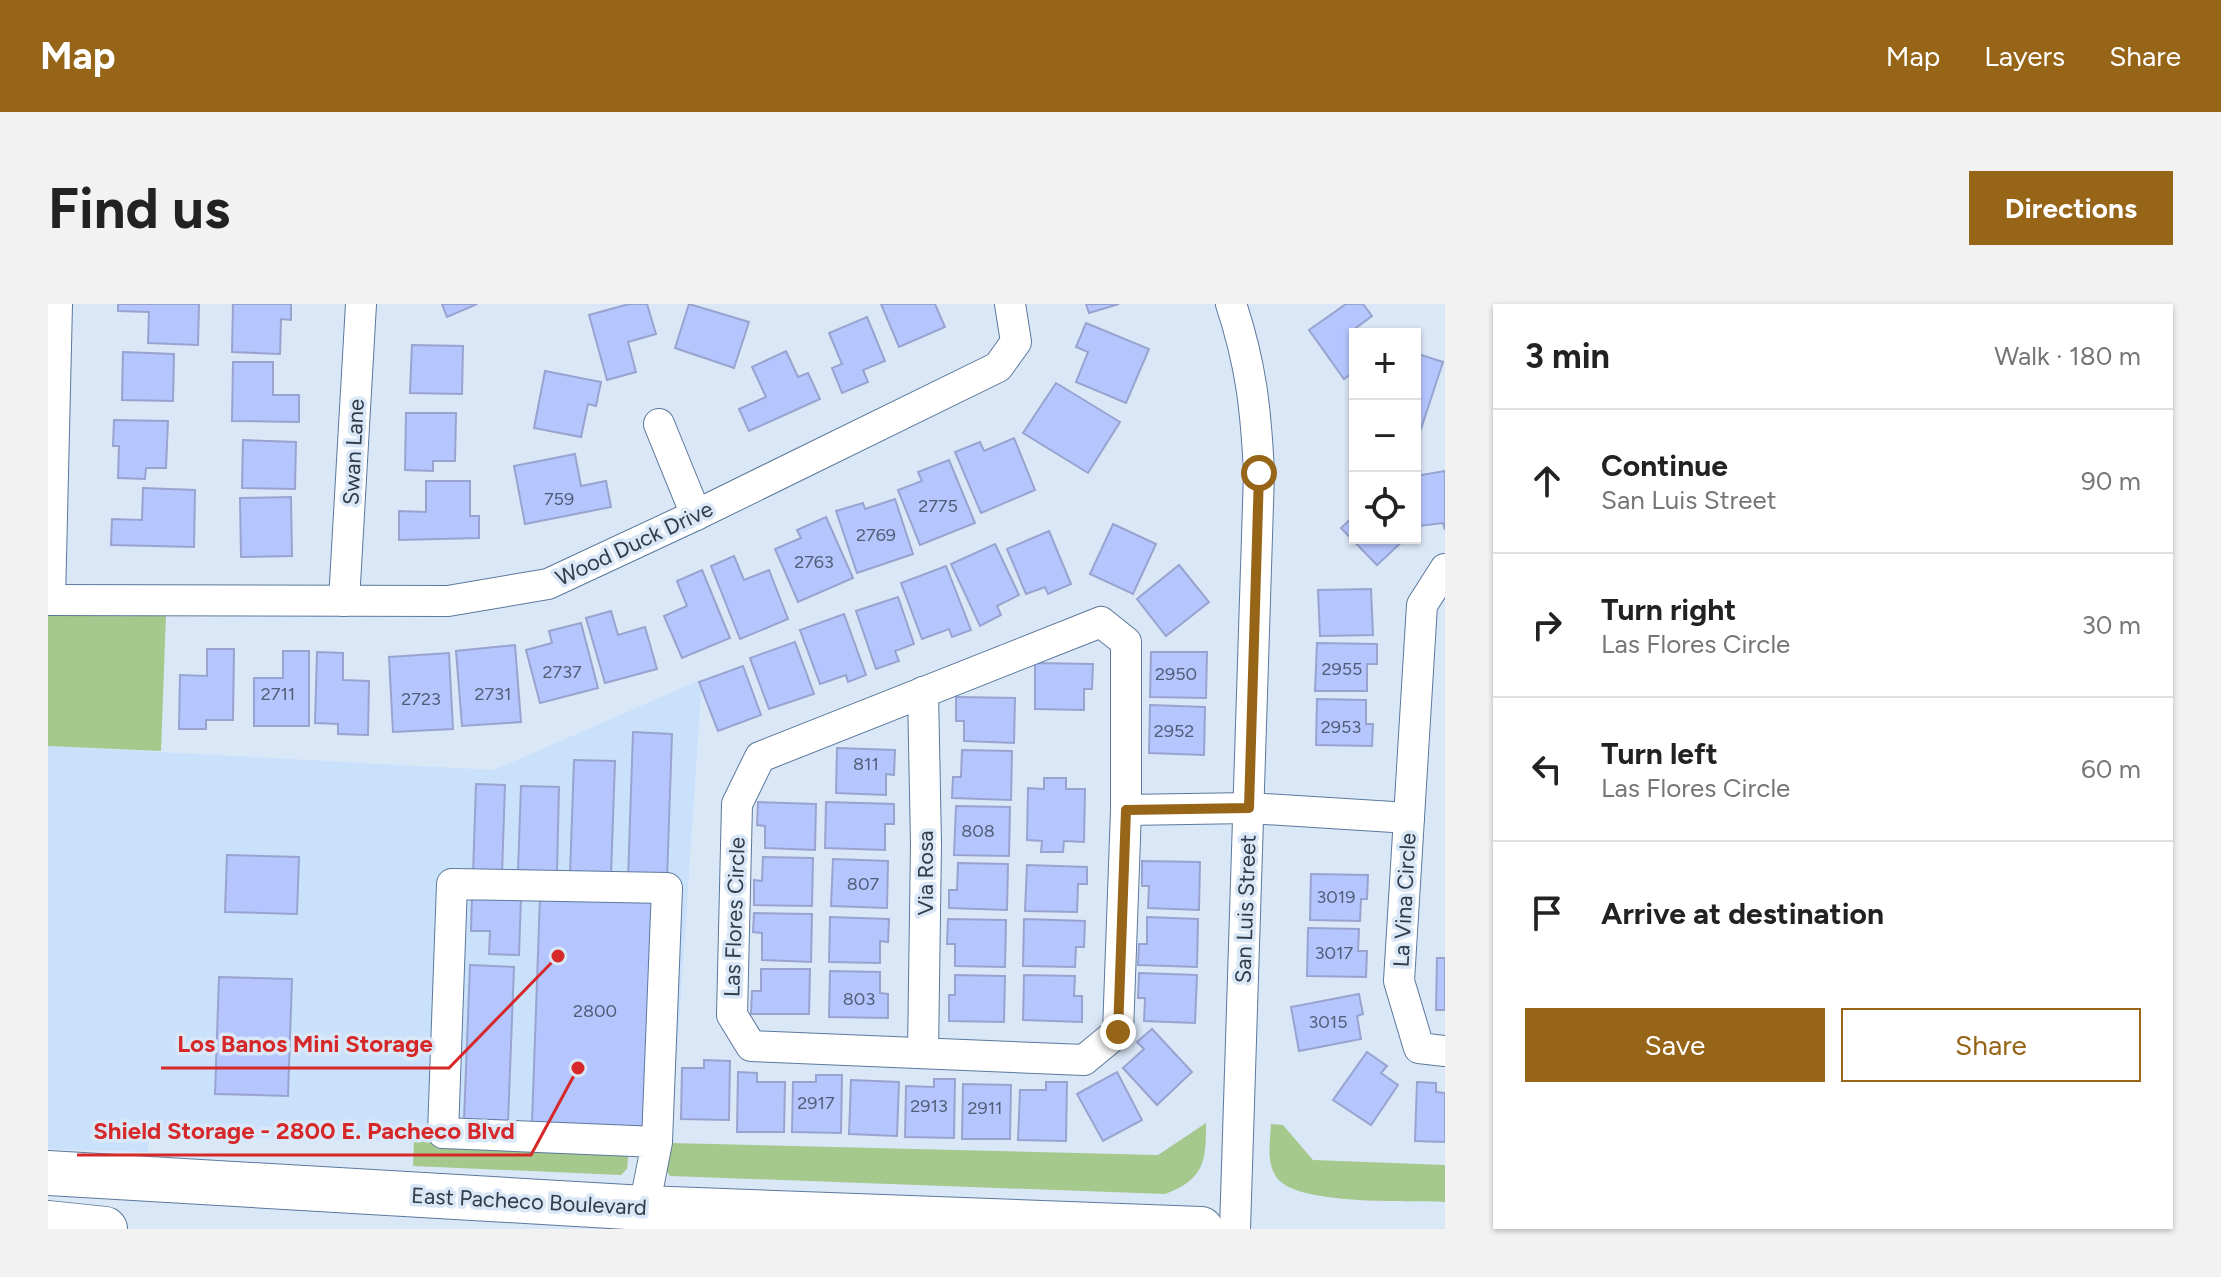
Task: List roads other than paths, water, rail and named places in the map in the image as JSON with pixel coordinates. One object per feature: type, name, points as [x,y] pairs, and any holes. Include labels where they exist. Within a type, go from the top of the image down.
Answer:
[{"type":"highway","name":"East Pacheco Boulevard","points":[[48,1173],[644,1208],[1201,1229]]},
{"type":"highway","points":[[48,1223],[105,1229]]},
{"type":"street","points":[[49,600],[57,304]]},
{"type":"street","name":"Swan Lane","points":[[344,601],[361,304]]},
{"type":"street","name":"Wood Duck Drive","points":[[49,600],[448,601],[548,584],[998,367],[1016,342],[1010,304]]},
{"type":"street","name":"San Luis Street","points":[[1231,304],[1253,385],[1259,473],[1235,1229]]},
{"type":"street","points":[[659,424],[696,515]]},
{"type":"street","name":"La Vina Circle","points":[[1445,569],[1422,605],[1399,981],[1419,1048],[1445,1051]]},
{"type":"street","name":"Las Flores Circle","points":[[1101,622],[1126,642],[1126,810],[1118,1032],[1084,1060],[751,1046],[732,1015],[737,804],[760,757],[1101,622]]},
{"type":"street","name":"Via Rosa","points":[[923,692],[926,844],[923,1053]]},
{"type":"street","points":[[1126,810],[1249,808]]},
{"type":"street","name":"La Vina Circle","points":[[1249,808],[1409,818]]},
{"type":"street","points":[[644,1208],[657,1142],[667,888],[452,884],[443,1133],[657,1142]]},
{"type":"place","name":"Los Banos Mini Storage","points":[[558,956]]},
{"type":"place","name":"Shield Storage - 2800 E. Pacheco Blvd","points":[[578,1068]]}]
